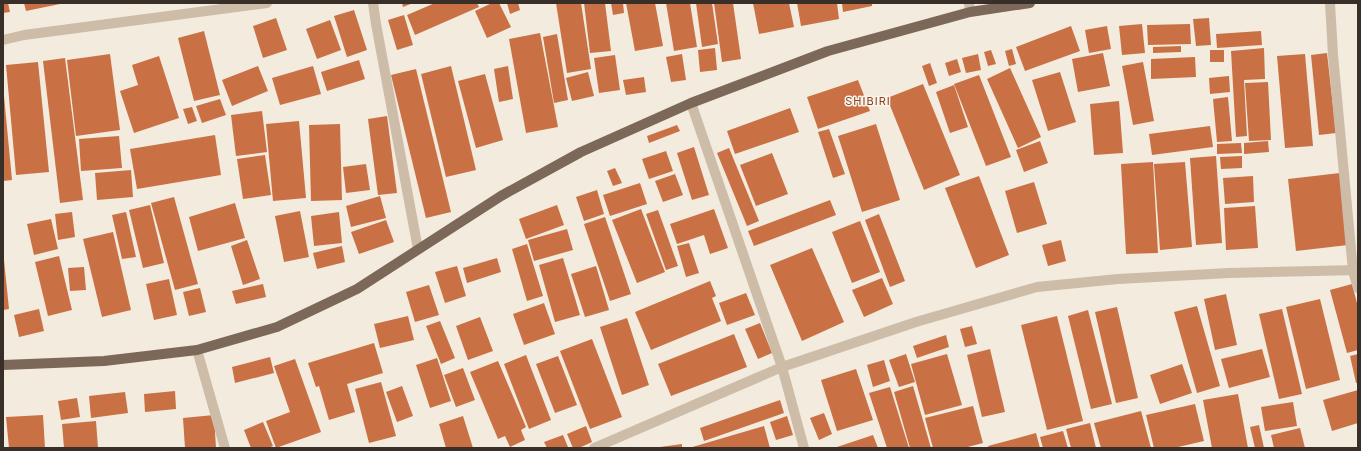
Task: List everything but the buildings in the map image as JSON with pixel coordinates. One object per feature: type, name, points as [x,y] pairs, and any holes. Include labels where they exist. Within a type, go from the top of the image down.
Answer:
[{"type":"main road","points":[[3,365],[104,361],[198,350],[278,327],[357,289],[501,196],[581,152],[691,103],[828,51],[970,7],[1030,3]]},
{"type":"street","points":[[3,40],[32,34],[267,3]]},
{"type":"street","points":[[373,3],[418,249]]},
{"type":"street","points":[[1330,3],[1333,55],[1358,288]]},
{"type":"street","points":[[691,103],[782,366],[804,448]]},
{"type":"street","points":[[594,448],[782,366],[916,322],[1037,287],[1118,279],[1229,273],[1356,270]]},
{"type":"street","points":[[198,350],[225,448]]},
{"type":"district","name":"SHIBIRI","points":[[868,101]]}]
